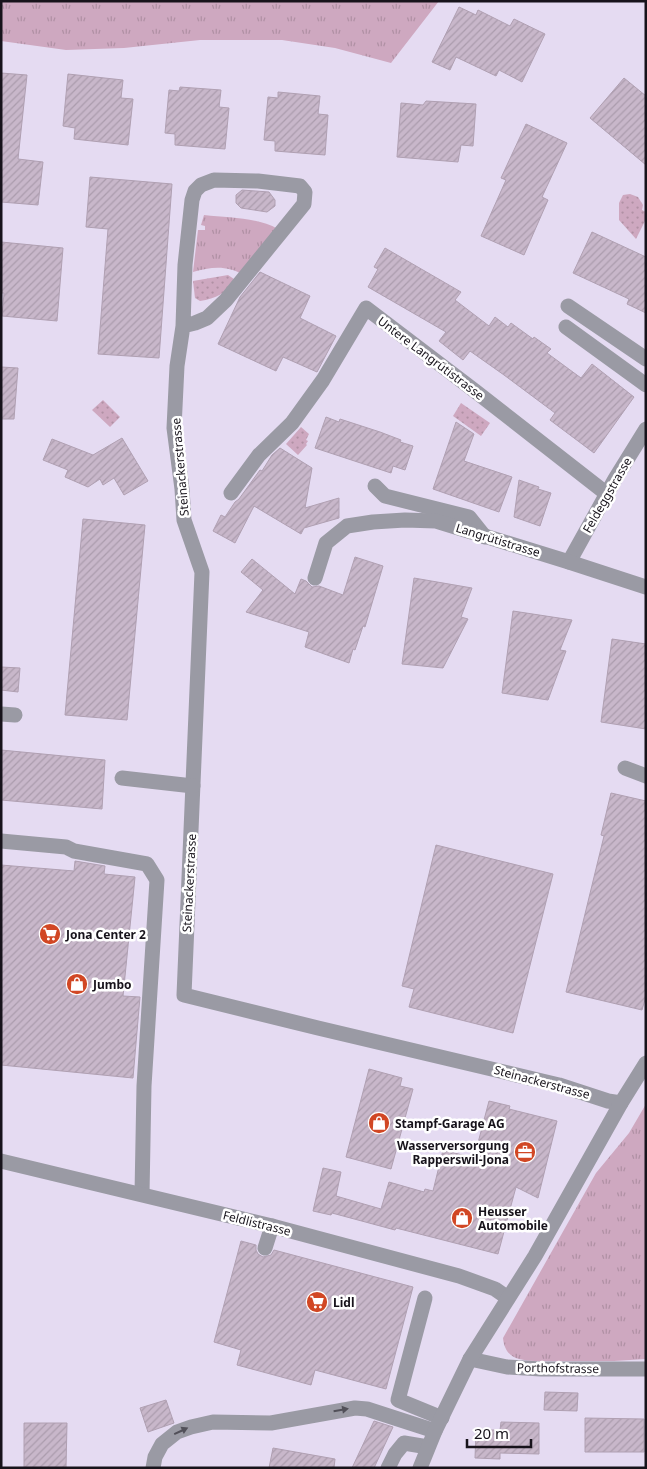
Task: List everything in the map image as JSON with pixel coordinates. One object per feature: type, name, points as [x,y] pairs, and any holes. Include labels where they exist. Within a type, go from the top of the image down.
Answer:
[{"type":"street","name":"Steinackerstrasse","points":[[183,326],[207,318],[226,300],[304,204],[305,192],[300,186],[258,181],[214,180],[201,185],[195,191],[192,200],[185,265],[183,326],[177,366],[174,428],[184,520],[202,572],[184,995],[559,1085],[608,1101],[621,1103]]},
{"type":"street","points":[[568,306],[646,359]]},
{"type":"street","name":"Untere Langrütistrasse","points":[[231,492],[259,455],[292,422],[323,380],[366,308],[476,391],[606,494]]},
{"type":"street","points":[[566,327],[646,385]]},
{"type":"street","name":"Feldeggstrasse","points":[[570,562],[606,494],[646,429]]},
{"type":"street","points":[[375,486],[385,496],[469,517],[485,536]]},
{"type":"street","name":"Langrütistrasse","points":[[315,578],[326,543],[347,526],[405,520],[436,521],[646,587]]},
{"type":"street","points":[[625,768],[646,776]]},
{"type":"street","points":[[122,778],[193,786]]},
{"type":"street","points":[[1,841],[66,847],[74,851],[147,864],[157,880],[144,1086],[142,1194]]},
{"type":"street","points":[[1,852],[57,856],[74,851]]},
{"type":"street","points":[[420,1468],[470,1359],[535,1256],[621,1103],[646,1063]]},
{"type":"street","name":"Feldlistrasse","points":[[1,1161],[272,1226],[460,1276],[495,1289],[508,1298]]},
{"type":"street","points":[[266,1248],[272,1226]]},
{"type":"street","points":[[425,1298],[398,1400],[439,1425]]},
{"type":"street","name":"Porthofstrasse","points":[[470,1359],[507,1367],[541,1369],[646,1369]]},
{"type":"street","points":[[153,1468],[155,1457],[162,1444],[177,1432],[213,1422],[271,1423],[355,1408],[367,1408],[439,1425]]},
{"type":"street","points":[[388,1468],[395,1454],[404,1443],[428,1447]]},
{"type":"green space","points":[[1,1],[439,1],[391,63],[335,48],[282,40],[200,40],[124,48],[66,50],[1,41]]},
{"type":"green space","points":[[630,194],[638,197],[643,205],[642,210],[646,212],[646,219],[636,239],[619,220],[619,203],[623,195]]},
{"type":"green space","points":[[204,215],[252,220],[278,229],[243,275],[225,268],[193,272],[198,230],[205,230],[205,226],[201,225]]},
{"type":"green space","points":[[228,275],[237,281],[225,292],[206,300],[200,301],[195,298],[193,281]]},
{"type":"green space","points":[[103,400],[120,417],[110,427],[92,410]]},
{"type":"green space","points":[[461,403],[490,423],[481,436],[453,416]]},
{"type":"green space","points":[[301,427],[309,434],[306,440],[308,441],[307,445],[298,455],[286,444]]},
{"type":"green space","points":[[646,1104],[646,1359],[535,1361],[513,1357],[506,1350],[503,1338],[596,1173],[629,1133]]},
{"type":"building","points":[[459,7],[476,15],[478,10],[510,26],[514,19],[545,34],[522,82],[499,70],[496,76],[456,57],[450,70],[432,62]]},
{"type":"building","points":[[1,73],[27,75],[18,159],[43,162],[38,205],[1,202]]},
{"type":"building","points":[[68,74],[123,80],[121,98],[133,99],[128,145],[74,139],[75,128],[63,126]]},
{"type":"building","points":[[624,78],[646,96],[646,165],[590,118]]},
{"type":"building","points":[[180,87],[221,90],[219,107],[229,108],[225,149],[175,145],[175,134],[165,133],[169,90],[179,91]]},
{"type":"building","points":[[278,92],[320,96],[318,114],[328,115],[325,155],[275,151],[275,141],[264,140],[268,97],[278,98]]},
{"type":"building","points":[[426,101],[476,104],[473,146],[461,145],[458,162],[397,157],[401,103],[423,105]]},
{"type":"building","points":[[526,124],[567,143],[542,197],[548,200],[524,255],[481,236],[506,180],[501,178]]},
{"type":"building","points":[[90,177],[172,184],[159,358],[98,354],[108,229],[86,227]]},
{"type":"building","points":[[242,190],[269,192],[275,200],[275,206],[267,212],[241,208],[236,203],[236,195]]},
{"type":"building","points":[[592,232],[646,257],[646,313],[627,304],[629,299],[573,273]]},
{"type":"building","points":[[1,242],[63,248],[57,321],[2,316],[4,293],[1,293]]},
{"type":"building","points":[[385,248],[461,292],[455,300],[489,326],[495,317],[508,327],[511,323],[551,349],[547,353],[581,378],[592,364],[634,397],[594,453],[550,420],[555,413],[504,375],[470,351],[463,360],[439,341],[446,332],[368,287],[378,269],[374,267]]},
{"type":"building","points":[[260,272],[310,296],[300,318],[336,336],[317,372],[283,357],[276,371],[218,344],[240,297]]},
{"type":"building","points":[[1,367],[18,368],[14,419],[1,419]]},
{"type":"building","points":[[326,417],[339,422],[340,419],[380,432],[413,446],[405,470],[393,466],[391,473],[315,448]]},
{"type":"building","points":[[456,422],[474,434],[464,461],[512,477],[499,512],[433,489]]},
{"type":"building","points":[[122,438],[148,481],[124,495],[114,478],[103,485],[100,479],[88,487],[65,477],[68,470],[43,460],[52,439],[93,455]]},
{"type":"building","points":[[280,448],[312,468],[305,508],[339,498],[339,518],[304,528],[301,534],[254,506],[235,543],[213,531],[221,515],[225,517],[260,470],[262,471],[272,455]]},
{"type":"building","points":[[519,480],[551,493],[540,526],[514,517]]},
{"type":"building","points":[[83,519],[145,525],[127,720],[65,715]]},
{"type":"building","points":[[355,557],[383,566],[365,627],[363,626],[349,663],[305,647],[309,632],[246,612],[263,590],[241,572],[252,559],[295,594],[301,579],[312,587],[319,586],[343,595]]},
{"type":"building","points":[[414,578],[472,588],[461,617],[468,619],[443,668],[402,664]]},
{"type":"building","points":[[513,611],[572,620],[560,650],[566,651],[548,700],[502,693]]},
{"type":"building","points":[[612,639],[646,644],[646,729],[601,722]]},
{"type":"building","points":[[1,667],[20,668],[18,692],[1,690]]},
{"type":"building","points":[[1,750],[105,760],[102,809],[1,800]]},
{"type":"building","points":[[611,793],[646,801],[646,996],[642,1010],[566,992],[604,836],[601,835]]},
{"type":"building","points":[[436,845],[553,874],[513,1033],[409,1007],[414,989],[402,986]]},
{"type":"building","name":"Jona Center 2","points":[[75,861],[105,866],[104,874],[135,877],[123,996],[140,997],[133,1078],[1,1065],[1,865],[74,871]]},
{"type":"building","name":"Stampf-Garage AG","points":[[369,1069],[402,1078],[400,1086],[413,1089],[391,1169],[346,1157]]},
{"type":"building","points":[[489,1101],[510,1106],[509,1109],[557,1121],[538,1198],[516,1187],[498,1254],[332,1213],[331,1215],[313,1211],[323,1168],[341,1172],[336,1196],[381,1209],[389,1182],[424,1192],[425,1189],[433,1191],[443,1150],[474,1158]]},
{"type":"building","name":"Lidl","points":[[241,1241],[256,1245],[258,1254],[263,1257],[271,1255],[274,1250],[413,1287],[386,1389],[315,1370],[311,1385],[237,1365],[241,1350],[214,1342]]},
{"type":"building","points":[[545,1392],[578,1393],[577,1411],[544,1410]]},
{"type":"building","points":[[166,1400],[174,1423],[148,1432],[140,1408]]},
{"type":"building","points":[[585,1418],[644,1419],[644,1452],[585,1452]]},
{"type":"building","points":[[374,1421],[393,1427],[374,1468],[352,1468]]},
{"type":"building","points":[[501,1422],[539,1423],[539,1454],[500,1453],[500,1459],[475,1458],[476,1430],[500,1430]]},
{"type":"building","points":[[24,1423],[67,1423],[66,1468],[24,1468]]},
{"type":"building","points":[[273,1448],[335,1459],[334,1468],[269,1468]]},
{"type":"place","name":"Jona Center 2","points":[[50,934]]},
{"type":"place","name":"Jumbo","points":[[77,984]]},
{"type":"place","name":"Stampf-Garage AG","points":[[379,1123]]},
{"type":"place","name":"Wasserversorgung Rapperswil-Jona","points":[[525,1152]]},
{"type":"place","name":"Heusser Automobile","points":[[462,1218]]},
{"type":"place","name":"Lidl","points":[[317,1302]]}]
